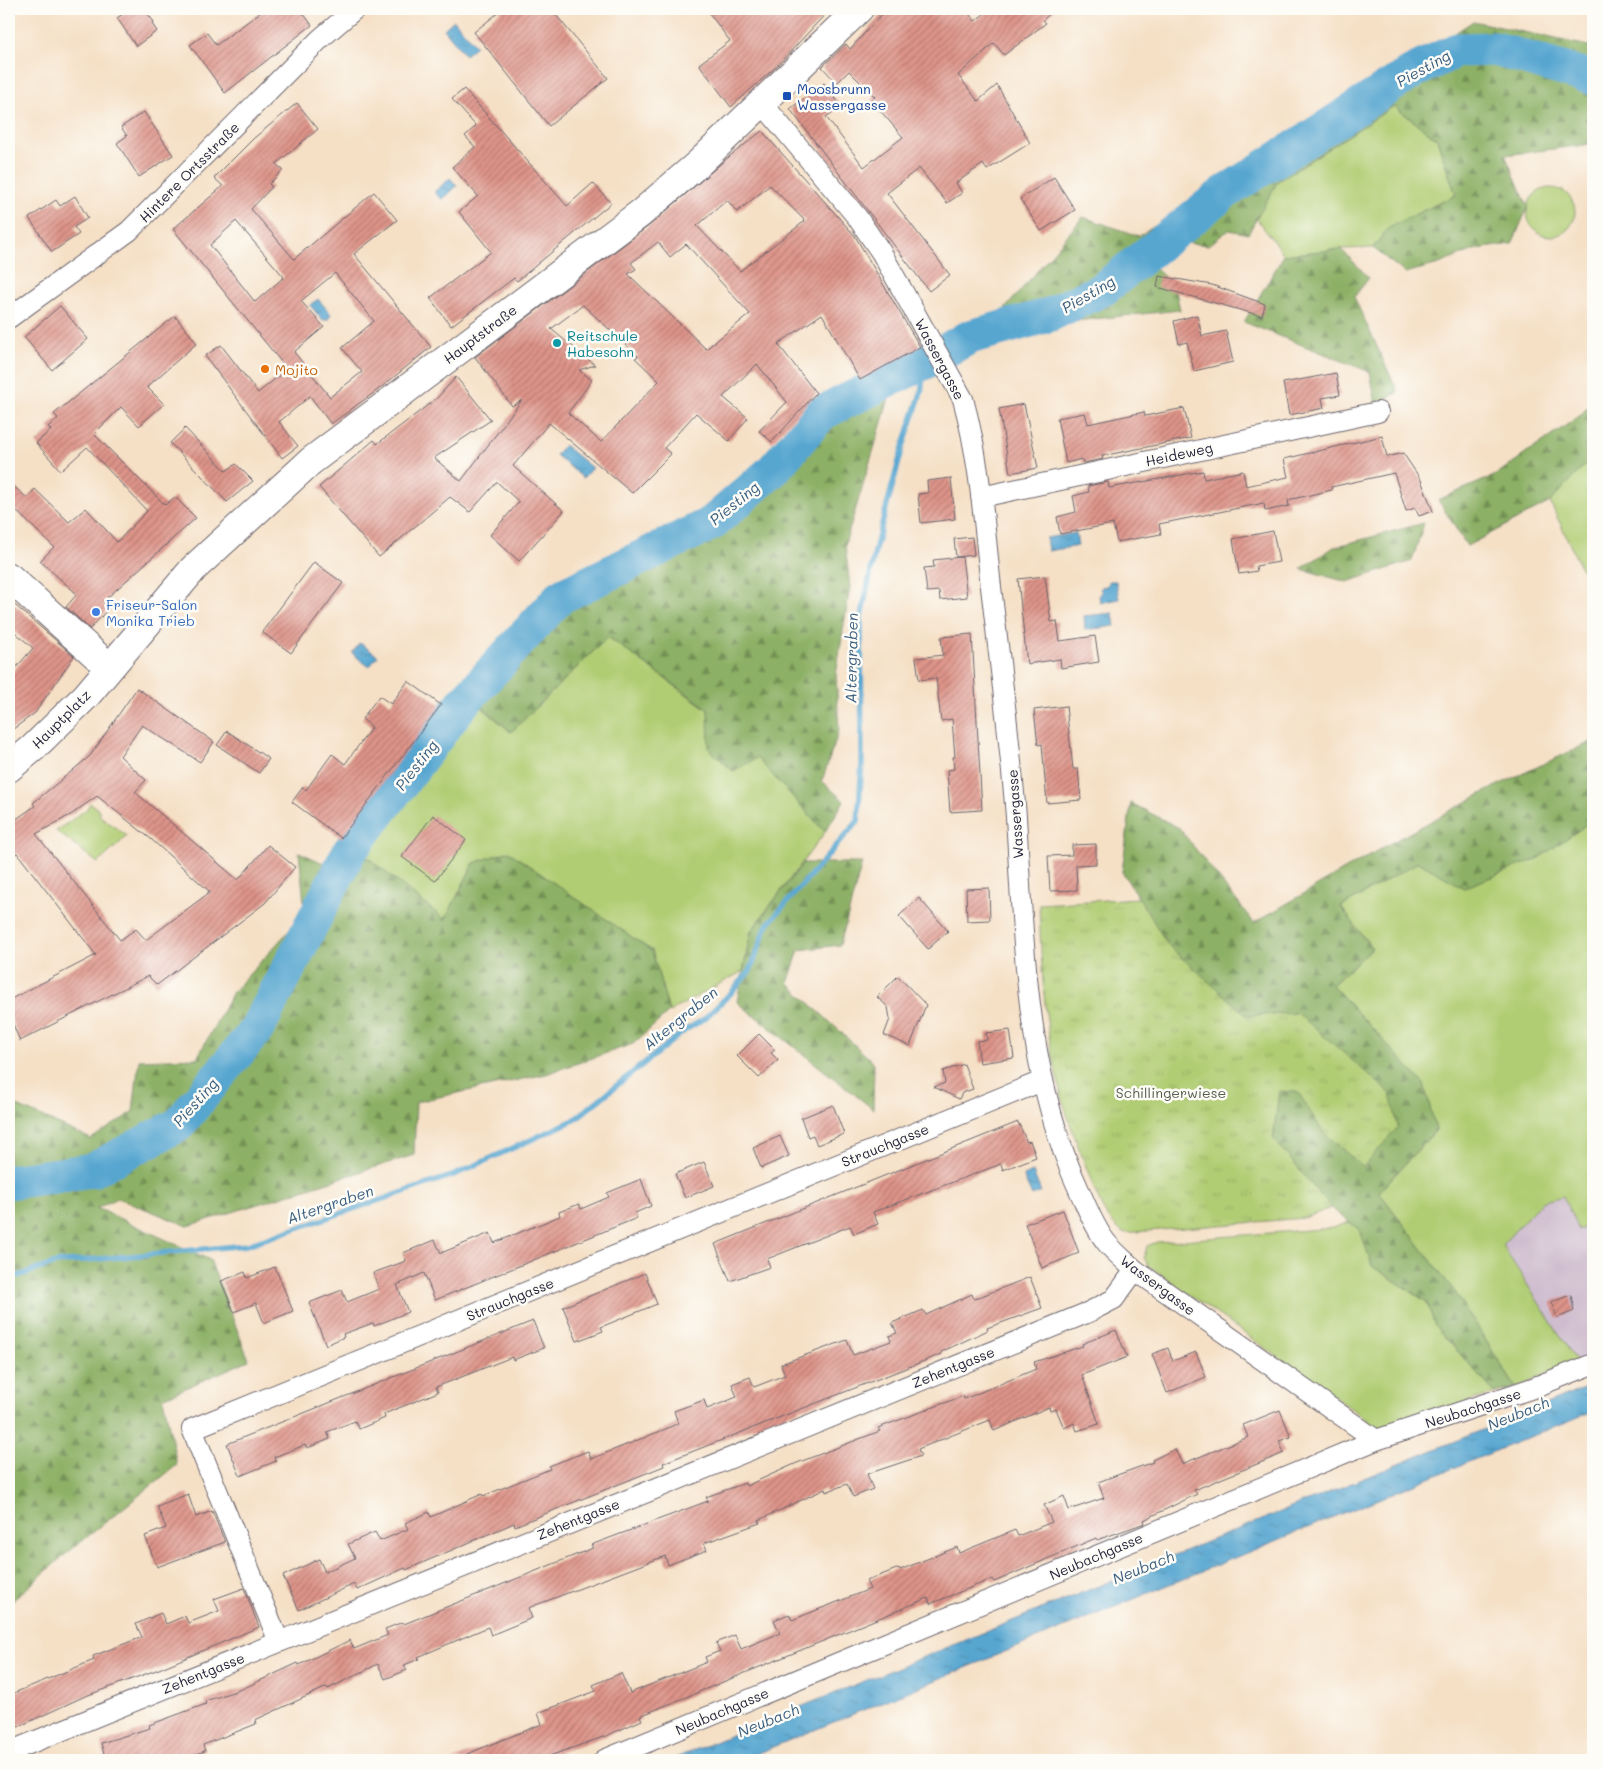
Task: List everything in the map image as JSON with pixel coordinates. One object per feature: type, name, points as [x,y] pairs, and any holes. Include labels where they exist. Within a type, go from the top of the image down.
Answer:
[{"type":"main road","name":"Hauptstraße","points":[[109,667],[194,568],[311,461],[641,213],[699,163],[859,9]]},
{"type":"main road","points":[[9,577],[109,667]]},
{"type":"main road","name":"Hauptplatz","points":[[9,768],[33,748],[86,696],[109,667]]},
{"type":"street","name":"Hintere Ortsstraße","points":[[9,318],[129,231],[320,39],[355,9]]},
{"type":"street","name":"Wassergasse","points":[[762,103],[862,224],[881,252],[963,399],[969,421],[981,497],[1011,765],[1026,984],[1042,1081],[1071,1172],[1094,1223],[1106,1242],[1135,1270],[1376,1440]]},
{"type":"street","name":"Heideweg","points":[[981,497],[1378,412]]},
{"type":"street","name":"Strauchgasse","points":[[279,1642],[192,1429],[1042,1081]]},
{"type":"street","name":"Zehentgasse","points":[[9,1752],[1089,1312],[1114,1299],[1135,1270]]},
{"type":"street","name":"Neubachgasse","points":[[604,1760],[1376,1440],[1530,1389],[1593,1364]]},
{"type":"shaded area","points":[[1563,1196],[1578,1230],[1593,1224],[1593,1358],[1576,1361],[1502,1245],[1541,1202]]},
{"type":"green space","points":[[1473,21],[1593,47],[1593,144],[1505,155],[1528,207],[1512,244],[1477,249],[1439,264],[1405,273],[1373,248],[1389,227],[1456,195],[1437,139],[1394,106],[1278,181],[1248,234],[1229,230],[1208,245],[1181,242],[1154,267],[1175,287],[1180,310],[987,330],[1083,217],[1139,236],[1387,79]]},
{"type":"green space","points":[[1394,106],[1437,139],[1456,195],[1389,227],[1373,248],[1341,249],[1284,255],[1256,218],[1278,181]]},
{"type":"green space","points":[[1546,188],[1556,188],[1565,192],[1571,198],[1574,203],[1574,221],[1565,232],[1556,236],[1546,236],[1537,232],[1531,226],[1527,217],[1527,207],[1531,198],[1537,192]]},
{"type":"green space","points":[[1341,249],[1369,278],[1354,297],[1398,392],[1376,405],[1370,372],[1244,322],[1284,255]]},
{"type":"green space","points":[[892,389],[845,544],[850,587],[836,675],[839,730],[822,781],[844,801],[825,832],[757,758],[733,771],[709,749],[708,709],[608,637],[511,732],[473,698],[565,606],[662,556],[726,527],[833,418]]},
{"type":"green space","points":[[1593,400],[1593,456],[1550,502],[1467,546],[1438,500],[1494,476],[1581,415]]},
{"type":"green space","points":[[1593,456],[1593,594],[1550,502]]},
{"type":"green space","points":[[1424,523],[1412,561],[1347,582],[1301,569],[1334,547]]},
{"type":"green space","points":[[608,637],[708,710],[757,757],[825,832],[751,931],[743,971],[669,1012],[652,950],[474,863],[445,920],[361,854],[456,727],[478,704],[511,732]]},
{"type":"green space","points":[[1593,741],[1593,820],[1539,858],[1464,888],[1418,862],[1341,907],[1372,948],[1332,985],[1424,1084],[1436,1130],[1379,1192],[1457,1295],[1516,1388],[1495,1393],[1435,1326],[1427,1302],[1372,1266],[1360,1230],[1331,1208],[1273,1138],[1279,1091],[1298,1091],[1323,1132],[1297,1013],[1247,1016],[1168,945],[1122,872],[1131,803],[1179,828],[1254,923],[1387,845],[1496,786]]},
{"type":"green space","points":[[90,803],[99,810],[100,816],[127,836],[98,863],[56,831],[87,809]]},
{"type":"green space","points":[[1593,820],[1593,1224],[1578,1230],[1563,1196],[1541,1202],[1502,1245],[1576,1361],[1516,1388],[1457,1295],[1379,1192],[1436,1130],[1423,1084],[1332,985],[1372,948],[1341,907],[1418,862]]},
{"type":"green space","points":[[350,843],[445,920],[474,863],[508,851],[652,951],[669,1012],[633,1044],[546,1074],[416,1102],[414,1155],[188,1226],[118,1198],[97,1208],[210,1260],[249,1360],[163,1398],[177,1465],[61,1558],[9,1604],[9,1109],[13,1104],[91,1139],[133,1112],[139,1060],[197,1058],[233,992],[305,913],[299,852],[332,867]]},
{"type":"green space","points":[[803,863],[862,863],[840,945],[799,950],[788,983],[874,1063],[873,1109],[737,1002],[751,931]]},
{"type":"green space","name":"Schillingerwiese","points":[[1139,898],[1168,945],[1247,1016],[1297,1013],[1390,1093],[1398,1127],[1363,1167],[1323,1132],[1298,1092],[1279,1091],[1273,1138],[1331,1208],[1304,1218],[1124,1233],[1117,1228],[1106,1214],[1072,1129],[1054,1064],[1044,995],[1039,904]]},
{"type":"green space","points":[[1349,1222],[1360,1230],[1373,1266],[1427,1302],[1435,1326],[1495,1393],[1392,1427],[1377,1427],[1149,1266],[1144,1258],[1147,1246],[1157,1242],[1333,1228]]},
{"type":"water","points":[[454,20],[476,46],[465,55],[444,29]]},
{"type":"water","points":[[450,178],[457,186],[442,200],[434,192]]},
{"type":"water","points":[[318,299],[331,314],[327,321],[326,319],[323,321],[310,305]]},
{"type":"water","points":[[564,445],[592,468],[583,478],[556,455]]},
{"type":"water","points":[[1076,533],[1078,546],[1048,551],[1046,538]]},
{"type":"water","points":[[1109,581],[1116,581],[1119,599],[1100,603],[1099,595],[1102,592],[1100,589],[1103,586],[1106,587]]},
{"type":"water","points":[[1113,613],[1115,626],[1085,630],[1084,616]]},
{"type":"water","points":[[360,643],[378,656],[369,667],[352,653]]},
{"type":"water","points":[[1033,1172],[1041,1192],[1032,1196],[1023,1176]]},
{"type":"water","points":[[1593,1385],[1593,1411],[741,1760],[670,1760]]},
{"type":"building","points":[[130,9],[144,9],[154,22],[152,24],[157,31],[136,46],[117,18]]},
{"type":"building","points":[[265,9],[300,9],[312,25],[225,93],[190,45],[207,33],[216,45]]},
{"type":"building","points":[[503,9],[551,9],[608,78],[549,126],[474,32]]},
{"type":"building","points":[[706,9],[830,9],[779,64],[731,107],[699,64],[730,41]]},
{"type":"building","points":[[887,9],[965,9],[975,21],[990,9],[1055,9],[1043,20],[1046,23],[1004,55],[994,43],[958,75],[978,101],[997,85],[1030,143],[987,170],[983,164],[956,183],[962,193],[947,203],[919,168],[887,193],[950,275],[929,291],[790,109],[824,83],[841,106],[826,117],[864,167],[903,137],[871,100],[875,97],[849,71],[837,83],[822,67],[846,44],[850,49]]},
{"type":"building","points":[[464,89],[567,206],[593,183],[611,203],[517,281],[514,278],[451,326],[430,298],[491,252],[459,212],[478,196],[452,167],[475,147],[465,136],[476,126],[452,99]]},
{"type":"building","points":[[297,103],[318,129],[276,164],[283,170],[269,184],[272,187],[251,209],[294,259],[374,192],[397,220],[354,254],[431,347],[379,389],[331,424],[310,396],[279,422],[298,446],[282,458],[205,356],[221,345],[258,393],[287,369],[173,229],[223,186],[214,178],[254,138]],"holes":[[[236,221],[284,277],[255,302],[210,245]],[[335,273],[374,321],[342,348],[362,372],[330,397],[294,352],[324,327],[301,301]]]},
{"type":"building","points":[[144,112],[173,155],[139,177],[117,143],[127,136],[121,127]]},
{"type":"building","points":[[762,131],[855,236],[920,347],[860,380],[822,314],[778,344],[816,393],[772,442],[759,431],[787,402],[757,364],[723,397],[748,418],[729,441],[696,413],[664,448],[671,454],[632,493],[549,423],[513,466],[564,511],[519,561],[490,535],[519,502],[497,482],[470,512],[450,497],[379,557],[319,487],[374,440],[377,444],[437,398],[456,377],[491,420],[434,458],[461,481],[522,400],[512,406],[475,357],[650,225],[725,160]],"holes":[[[770,185],[805,221],[740,271],[697,226],[727,200],[737,212]],[[658,242],[670,257],[686,244],[750,314],[706,349],[628,274],[636,269],[631,263]],[[583,305],[638,356],[635,358],[659,381],[601,442],[568,413],[592,380],[579,370],[595,365],[551,329]]]},
{"type":"building","points":[[1054,177],[1075,210],[1041,231],[1020,199]]},
{"type":"building","points":[[75,196],[88,218],[74,227],[79,234],[52,252],[29,218],[56,200],[60,206]]},
{"type":"building","points":[[1159,276],[1212,285],[1265,304],[1262,316],[1157,287]]},
{"type":"building","points":[[60,306],[88,339],[52,370],[24,337]]},
{"type":"building","points":[[1197,315],[1202,336],[1226,331],[1233,362],[1194,371],[1187,342],[1179,344],[1174,321]]},
{"type":"building","points":[[175,316],[197,343],[147,387],[164,404],[139,426],[121,407],[94,434],[165,505],[175,497],[196,518],[107,598],[113,604],[90,629],[66,607],[77,594],[40,561],[54,547],[9,504],[9,482],[27,498],[35,489],[69,522],[86,508],[117,542],[147,511],[87,447],[61,471],[36,443],[51,430],[48,427],[58,418],[54,414]]},
{"type":"building","points":[[1336,373],[1340,395],[1322,398],[1324,408],[1289,415],[1283,383]]},
{"type":"building","points":[[1024,404],[1038,468],[1010,473],[999,409]]},
{"type":"building","points":[[1184,408],[1191,438],[1102,456],[1103,459],[1083,463],[1082,459],[1066,463],[1057,418],[1085,413],[1088,424],[1144,412],[1145,416]]},
{"type":"building","points":[[185,428],[226,471],[236,464],[253,481],[227,502],[170,443]]},
{"type":"building","points":[[1382,436],[1387,457],[1403,453],[1421,480],[1433,511],[1419,516],[1415,508],[1406,511],[1394,473],[1331,487],[1332,490],[1288,500],[1289,506],[1265,511],[1264,503],[1159,524],[1161,534],[1117,542],[1113,524],[1060,534],[1057,517],[1076,512],[1073,496],[1089,492],[1088,486],[1108,482],[1109,488],[1203,471],[1204,479],[1243,471],[1246,486],[1288,477],[1284,459]]},
{"type":"building","points":[[951,478],[955,519],[921,523],[918,494],[928,493],[927,481]]},
{"type":"building","points":[[1273,531],[1279,562],[1256,566],[1257,571],[1239,574],[1233,539]]},
{"type":"building","points":[[972,537],[974,555],[956,557],[954,539]]},
{"type":"building","points":[[962,557],[967,597],[940,600],[939,591],[927,592],[924,568],[934,567],[933,560]]},
{"type":"building","points":[[314,562],[343,583],[291,653],[262,632]]},
{"type":"building","points":[[1045,576],[1051,622],[1057,621],[1060,641],[1095,636],[1099,662],[1061,668],[1060,659],[1027,664],[1018,579]]},
{"type":"building","points":[[9,600],[74,656],[35,713],[9,732],[9,676],[33,648],[9,627]]},
{"type":"building","points":[[972,634],[982,810],[950,812],[947,770],[954,769],[952,719],[941,721],[936,678],[919,680],[916,658],[943,655],[941,637]]},
{"type":"building","points":[[408,681],[441,705],[341,838],[292,802],[303,787],[306,790],[332,754],[345,764],[372,727],[362,719],[379,696],[391,704]]},
{"type":"building","points":[[137,688],[214,742],[200,762],[142,725],[120,756],[146,780],[135,792],[238,880],[268,845],[295,867],[265,903],[157,985],[148,976],[20,1041],[9,1015],[9,1000],[96,955],[17,853],[9,858],[9,824],[35,806],[33,803],[90,756]],"holes":[[[97,796],[151,839],[210,892],[146,940],[136,929],[120,940],[36,834],[72,814]]]},
{"type":"building","points":[[1066,706],[1073,769],[1078,769],[1081,800],[1047,803],[1042,744],[1038,745],[1034,710]]},
{"type":"building","points":[[227,731],[269,759],[259,773],[217,745]]},
{"type":"building","points":[[433,815],[466,840],[435,881],[402,857]]},
{"type":"building","points":[[1096,844],[1096,864],[1076,865],[1077,890],[1050,891],[1048,856],[1072,855],[1072,845]]},
{"type":"building","points":[[989,888],[990,920],[967,921],[966,889]]},
{"type":"building","points":[[919,898],[948,931],[928,949],[899,916]]},
{"type":"building","points":[[898,976],[926,1005],[910,1046],[884,1035],[890,1019],[888,1007],[877,997]]},
{"type":"building","points":[[1010,1030],[1014,1058],[980,1063],[977,1041],[987,1040],[986,1033]]},
{"type":"building","points":[[759,1034],[775,1050],[771,1053],[778,1060],[759,1078],[737,1056]]},
{"type":"building","points":[[964,1064],[973,1089],[962,1093],[959,1099],[934,1087],[945,1083],[943,1071]]},
{"type":"building","points":[[833,1105],[844,1134],[817,1145],[813,1135],[808,1137],[801,1118]]},
{"type":"building","points":[[1018,1122],[1027,1142],[1030,1141],[1036,1157],[1003,1170],[1001,1164],[873,1212],[878,1224],[854,1234],[850,1226],[767,1259],[770,1267],[730,1281],[715,1244]]},
{"type":"building","points":[[780,1136],[789,1156],[761,1168],[753,1148]]},
{"type":"building","points":[[704,1162],[714,1186],[685,1198],[675,1174]]},
{"type":"building","points":[[641,1179],[651,1206],[635,1213],[637,1218],[435,1300],[424,1273],[397,1285],[408,1312],[374,1326],[373,1323],[343,1334],[344,1337],[326,1345],[309,1303],[342,1290],[347,1302],[379,1289],[373,1273],[406,1261],[403,1253],[435,1240],[441,1253],[490,1233],[494,1243],[560,1216],[559,1212],[579,1204],[581,1209],[609,1197],[607,1193]]},
{"type":"building","points":[[1063,1210],[1079,1253],[1042,1268],[1025,1224]]},
{"type":"building","points":[[275,1267],[293,1311],[264,1323],[256,1303],[234,1312],[221,1281],[245,1272],[247,1278]]},
{"type":"building","points":[[645,1273],[657,1304],[601,1327],[603,1331],[577,1341],[563,1307]]},
{"type":"building","points":[[1030,1277],[1042,1308],[987,1328],[988,1330],[941,1352],[942,1354],[663,1463],[664,1466],[515,1526],[514,1523],[357,1590],[354,1584],[299,1610],[283,1576],[319,1559],[325,1572],[355,1558],[348,1544],[375,1532],[380,1541],[408,1529],[405,1523],[429,1512],[431,1517],[482,1494],[483,1496],[550,1469],[549,1466],[588,1451],[591,1459],[678,1423],[674,1411],[704,1400],[707,1409],[737,1397],[732,1384],[750,1377],[754,1387],[785,1375],[781,1364],[847,1340],[853,1355],[891,1341],[889,1336],[897,1333],[892,1323],[923,1310],[926,1315],[972,1294],[974,1299]]},
{"type":"building","points":[[1571,1295],[1574,1311],[1557,1318],[1551,1302]]},
{"type":"building","points":[[533,1321],[544,1348],[513,1360],[512,1357],[436,1387],[438,1392],[384,1414],[385,1418],[359,1429],[355,1421],[327,1432],[330,1439],[307,1448],[305,1445],[274,1457],[276,1461],[240,1476],[227,1444]]},
{"type":"building","points":[[1116,1330],[1127,1357],[1082,1375],[1099,1424],[1077,1431],[1074,1423],[1064,1428],[1056,1409],[1050,1411],[1049,1407],[994,1431],[990,1420],[918,1449],[921,1456],[867,1474],[873,1489],[853,1497],[847,1484],[826,1492],[825,1489],[759,1520],[760,1523],[704,1543],[707,1550],[668,1565],[665,1556],[528,1608],[532,1618],[491,1635],[488,1627],[418,1657],[419,1659],[404,1665],[407,1670],[385,1679],[378,1664],[328,1689],[327,1687],[255,1720],[256,1724],[203,1745],[205,1751],[180,1760],[106,1760],[101,1743],[150,1728],[149,1725],[206,1704],[205,1701],[242,1689],[298,1663],[299,1665],[350,1640],[354,1649],[388,1635],[385,1629],[403,1622],[404,1624],[593,1548],[591,1545],[708,1501],[706,1497],[745,1483],[746,1486],[797,1463],[880,1431],[878,1428],[963,1396],[964,1399],[1036,1369],[1034,1362],[1083,1346],[1082,1344]]},
{"type":"building","points":[[1168,1348],[1173,1361],[1196,1352],[1206,1377],[1167,1393],[1152,1354]]},
{"type":"building","points":[[1280,1410],[1291,1437],[1279,1441],[1284,1453],[1194,1490],[1197,1494],[1144,1520],[1145,1523],[1097,1540],[1096,1538],[994,1582],[992,1579],[930,1604],[928,1598],[640,1716],[642,1720],[606,1736],[538,1760],[452,1760],[542,1724],[538,1713],[596,1691],[593,1685],[621,1673],[630,1693],[707,1662],[705,1657],[720,1651],[716,1643],[735,1635],[741,1649],[780,1633],[774,1620],[789,1614],[792,1620],[870,1589],[866,1581],[899,1568],[900,1570],[957,1547],[959,1553],[1015,1530],[1018,1536],[1052,1522],[1044,1505],[1064,1496],[1069,1510],[1104,1498],[1098,1482],[1153,1462],[1152,1460],[1175,1449],[1182,1464],[1248,1437],[1243,1425]]},
{"type":"building","points":[[188,1494],[196,1517],[212,1511],[225,1542],[157,1567],[145,1536],[166,1528],[157,1506]]},
{"type":"building","points":[[244,1588],[259,1627],[159,1669],[83,1697],[9,1731],[9,1695],[94,1660],[93,1656],[142,1637],[136,1624],[161,1613],[166,1624],[185,1616],[188,1623],[219,1611],[214,1599]]},
{"type":"waterway","name":"Piesting","points":[[9,1182],[93,1170],[178,1125],[257,1029],[349,852],[462,704],[560,597],[712,523],[772,471],[822,413],[925,362],[970,337],[1049,315],[1103,289],[1224,193],[1414,71],[1457,50],[1495,49],[1593,78]]},
{"type":"waterway","name":"Altergraben","points":[[9,1279],[56,1263],[247,1245],[454,1175],[574,1120],[684,1031],[704,1019],[731,993],[750,971],[767,925],[858,821],[862,763],[861,618],[876,546],[902,450],[921,393],[925,362]]},
{"type":"place","name":"Moosbrunn Wassergasse","points":[[787,96]]},
{"type":"place","name":"Reitschule Habesohn","points":[[557,343]]},
{"type":"place","name":"Mojito","points":[[265,369]]},
{"type":"place","name":"Friseur-Salon Monika Trieb","points":[[96,612]]},
{"type":"water label","name":"Neubach","points":[[1518,1413]]},
{"type":"water label","name":"Neubach","points":[[1143,1567]]},
{"type":"water label","name":"Neubach","points":[[768,1720]]}]
